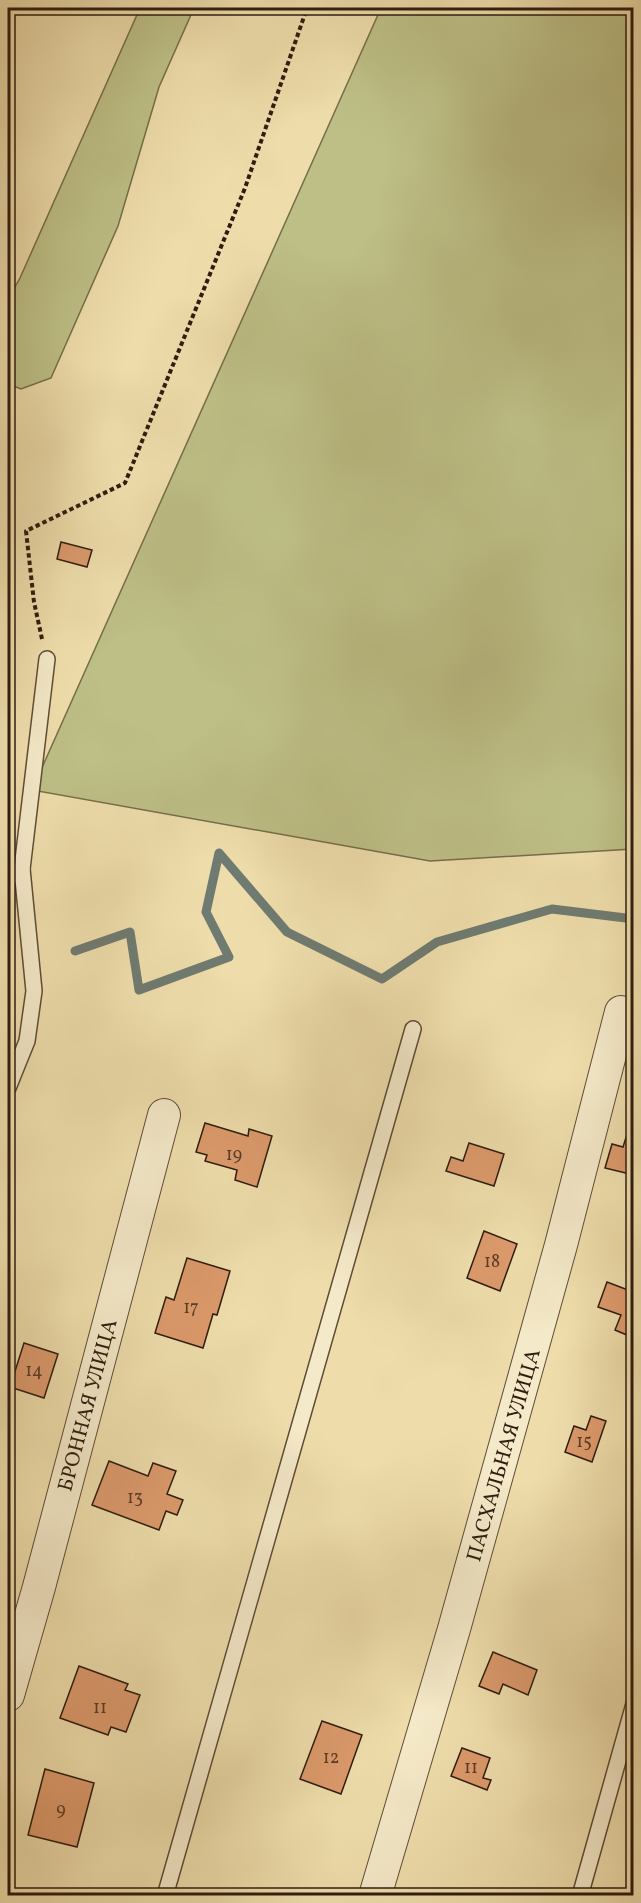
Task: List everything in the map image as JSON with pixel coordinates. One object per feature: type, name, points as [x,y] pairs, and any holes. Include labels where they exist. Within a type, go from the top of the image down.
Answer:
[{"type":"street","name":"ПАСХАЛЬНАЯ УЛИЦА","points":[[375,1896],[454,1629],[561,1245],[621,1012]]},
{"type":"street","name":"БРОННАЯ УЛИЦА","points":[[8,1695],[39,1587],[164,1115]]},
{"type":"lane","points":[[8,1088],[27,1041],[34,991],[22,869],[47,659]]},
{"type":"lane","points":[[8,879],[22,869]]},
{"type":"lane","points":[[165,1896],[413,1029]]},
{"type":"lane","points":[[580,1896],[633,1704]]},
{"type":"path","points":[[47,659],[34,602],[26,531],[125,483],[245,188],[307,8]]},
{"type":"green space","points":[[140,8],[194,8],[159,87],[118,226],[51,378],[21,389],[8,384],[8,299],[20,278]]},
{"type":"green space","points":[[381,8],[633,8],[633,849],[430,861],[32,790]]},
{"type":"building","points":[[61,542],[92,550],[87,567],[57,559]]},
{"type":"building","points":[[205,1123],[248,1136],[249,1129],[272,1136],[257,1187],[235,1180],[237,1170],[205,1161],[207,1155],[196,1152]]},
{"type":"building","points":[[629,1128],[634,1129],[634,1175],[605,1168],[612,1144],[623,1147]]},
{"type":"building","points":[[469,1143],[504,1154],[494,1186],[446,1171],[451,1157],[463,1161]]},
{"type":"building","points":[[484,1231],[517,1244],[500,1291],[467,1278]]},
{"type":"building","points":[[187,1258],[230,1271],[217,1315],[213,1314],[203,1348],[155,1333],[166,1297],[174,1300]]},
{"type":"building","points":[[634,1276],[634,1338],[615,1330],[621,1315],[598,1307],[607,1282],[628,1290]]},
{"type":"building","points":[[24,1343],[58,1354],[44,1398],[10,1387]]},
{"type":"building","points":[[591,1416],[606,1421],[592,1462],[565,1452],[574,1426],[586,1430]]},
{"type":"building","points":[[109,1461],[148,1476],[153,1463],[176,1471],[167,1494],[183,1500],[177,1515],[166,1511],[159,1530],[92,1505]]},
{"type":"building","points":[[493,1652],[537,1670],[528,1695],[503,1684],[499,1694],[479,1686]]},
{"type":"building","points":[[79,1666],[128,1684],[125,1690],[140,1695],[126,1732],[111,1727],[108,1735],[60,1718]]},
{"type":"building","points":[[322,1721],[362,1735],[341,1794],[300,1779]]},
{"type":"building","points":[[462,1748],[490,1758],[483,1778],[491,1780],[487,1790],[451,1776]]},
{"type":"building","points":[[45,1769],[94,1783],[77,1847],[28,1835]]},
{"type":"waterway","points":[[75,951],[130,932],[139,990],[229,957],[206,912],[219,853],[287,932],[382,979],[437,942],[552,909],[634,919]]}]
